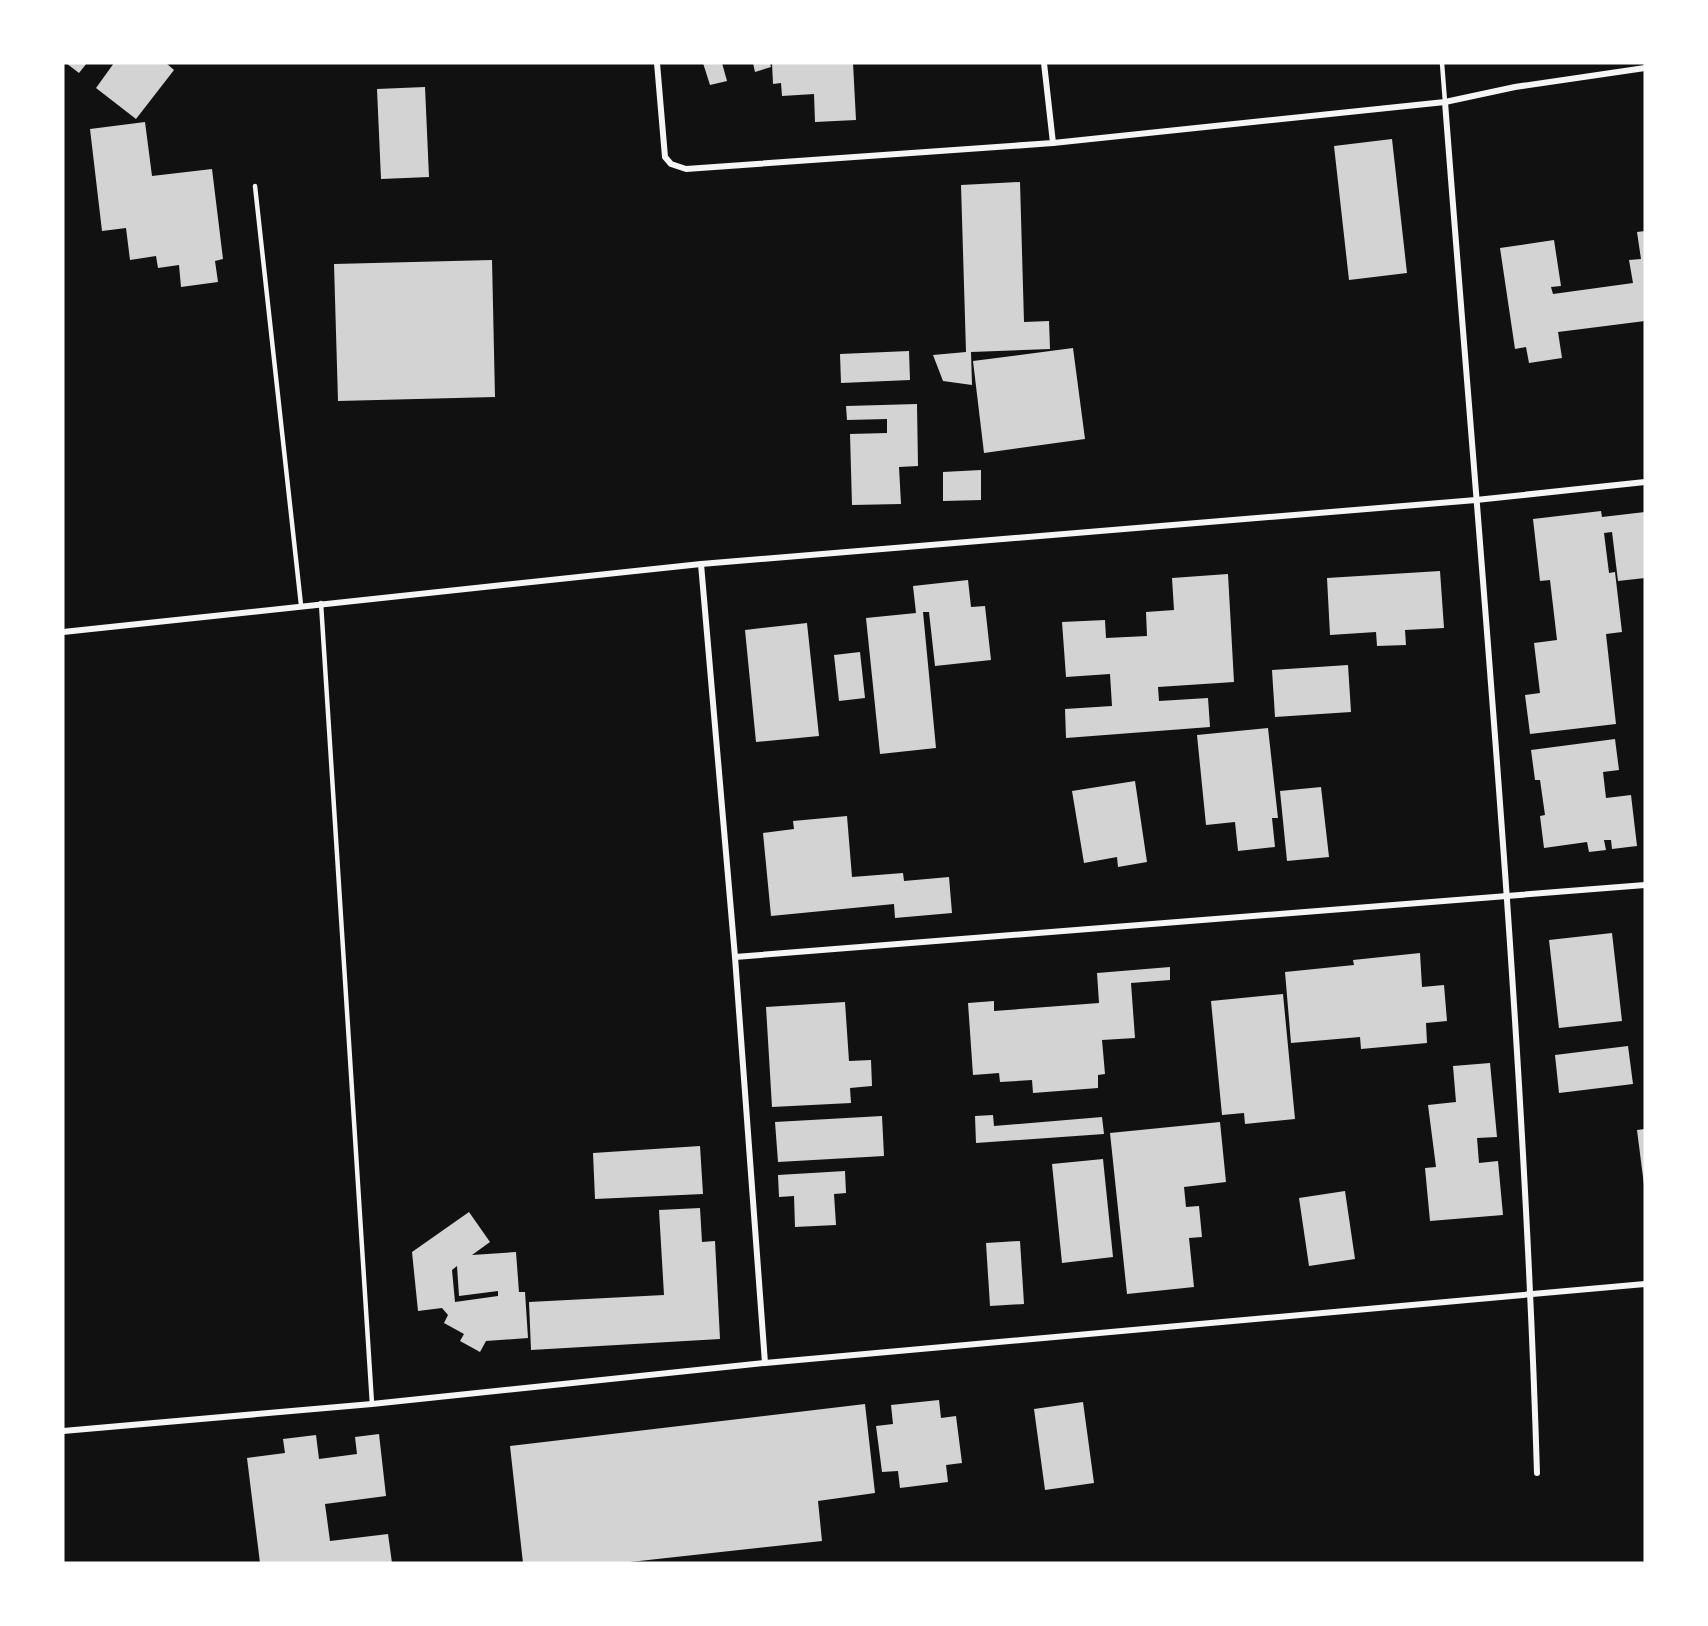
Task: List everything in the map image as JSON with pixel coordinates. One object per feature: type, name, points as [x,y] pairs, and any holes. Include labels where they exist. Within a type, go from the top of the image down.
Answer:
[{"type":"street","points":[[657,63],[665,157],[671,164],[686,169],[1053,143],[1445,102],[1515,87],[1645,68]]},
{"type":"street","points":[[1044,63],[1053,143]]},
{"type":"street","points":[[1445,102],[1507,896],[1532,1293],[1537,1473]]},
{"type":"street","points":[[63,632],[701,564],[1476,500],[1645,482]]},
{"type":"street","points":[[701,564],[735,957],[765,1363]]},
{"type":"street","points":[[735,957],[1645,885]]},
{"type":"street","points":[[63,1431],[372,1404],[765,1363],[1645,1284]]},
{"type":"lane","points":[[1442,63],[1445,102]]},
{"type":"lane","points":[[255,186],[301,605]]},
{"type":"lane","points":[[321,603],[372,1404]]},
{"type":"building","points":[[66,63],[87,63],[79,73]]},
{"type":"building","points":[[114,63],[166,63],[174,70],[136,119],[96,88]]},
{"type":"building","points":[[703,63],[722,63],[727,81],[710,85]]},
{"type":"building","points":[[753,63],[770,63],[771,67],[755,72]]},
{"type":"building","points":[[772,63],[853,63],[856,120],[815,122],[814,94],[782,96],[781,83],[773,84]]},
{"type":"building","points":[[425,87],[429,177],[381,179],[377,89]]},
{"type":"building","points":[[145,122],[152,176],[212,169],[223,259],[215,261],[218,282],[181,287],[179,265],[158,268],[156,256],[130,260],[126,228],[102,231],[90,129]]},
{"type":"building","points":[[1392,139],[1407,273],[1349,280],[1334,146]]},
{"type":"building","points":[[1020,182],[1024,322],[1049,321],[1050,349],[971,352],[972,385],[943,381],[933,355],[966,352],[961,185]]},
{"type":"building","points":[[1645,231],[1645,321],[1558,332],[1562,358],[1529,363],[1526,347],[1515,349],[1500,248],[1554,240],[1561,286],[1551,287],[1553,294],[1633,283],[1629,260],[1641,259],[1637,232]]},
{"type":"building","points":[[492,260],[495,397],[338,401],[334,264]]},
{"type":"building","points":[[1073,348],[1085,439],[984,453],[973,361]]},
{"type":"building","points":[[909,351],[910,380],[841,383],[840,354]]},
{"type":"building","points":[[917,404],[918,466],[899,467],[901,504],[852,505],[850,434],[887,433],[887,419],[847,420],[846,406]]},
{"type":"building","points":[[981,470],[981,500],[943,501],[943,472]]},
{"type":"building","points":[[1601,511],[1602,517],[1645,512],[1645,578],[1618,581],[1612,532],[1604,533],[1609,573],[1615,572],[1622,632],[1606,634],[1616,724],[1530,734],[1525,695],[1540,693],[1534,643],[1557,640],[1550,580],[1540,581],[1533,519]]},
{"type":"building","points":[[1440,571],[1444,628],[1405,630],[1406,645],[1377,646],[1376,632],[1330,635],[1327,578]]},
{"type":"building","points":[[1228,574],[1234,682],[1158,687],[1159,701],[1208,698],[1210,727],[1066,738],[1065,709],[1112,706],[1110,674],[1066,677],[1062,622],[1105,620],[1106,638],[1147,636],[1146,612],[1174,610],[1172,578]]},
{"type":"building","points":[[968,580],[971,607],[985,606],[991,660],[935,666],[929,612],[923,612],[936,748],[880,754],[866,618],[916,613],[913,586]]},
{"type":"building","points":[[807,623],[819,736],[756,742],[745,630]]},
{"type":"building","points":[[860,652],[865,698],[839,701],[834,655]]},
{"type":"building","points":[[1348,665],[1351,712],[1275,717],[1272,670]]},
{"type":"building","points":[[1268,728],[1278,818],[1272,818],[1275,847],[1238,851],[1235,822],[1206,825],[1197,735]]},
{"type":"building","points":[[1615,739],[1619,770],[1603,772],[1606,798],[1631,795],[1637,846],[1612,849],[1611,840],[1604,840],[1606,850],[1589,852],[1587,842],[1544,848],[1540,816],[1545,815],[1540,780],[1535,780],[1531,750]]},
{"type":"building","points":[[1135,781],[1147,862],[1118,867],[1117,857],[1084,863],[1072,791]]},
{"type":"building","points":[[1321,787],[1329,857],[1287,861],[1280,791]]},
{"type":"building","points":[[847,816],[852,877],[903,873],[904,881],[949,877],[952,913],[895,918],[894,904],[771,916],[763,833],[794,829],[793,821]]},
{"type":"building","points":[[1612,933],[1622,1021],[1559,1028],[1549,940]]},
{"type":"building","points":[[1420,953],[1422,987],[1444,985],[1447,1021],[1426,1023],[1427,1043],[1361,1049],[1360,1037],[1291,1043],[1285,972],[1354,965],[1353,960]]},
{"type":"building","points":[[1170,967],[1170,980],[1131,983],[1135,1038],[1102,1040],[1105,1074],[1098,1075],[1098,1088],[1033,1093],[1032,1080],[1000,1082],[999,1073],[973,1075],[968,1003],[994,1001],[994,1011],[1099,1003],[1097,973]]},
{"type":"building","points":[[1283,994],[1295,1119],[1245,1124],[1244,1113],[1222,1115],[1211,1001]]},
{"type":"building","points":[[845,1002],[849,1061],[871,1060],[872,1086],[850,1088],[851,1103],[772,1107],[766,1007]]},
{"type":"building","points":[[1628,1046],[1633,1084],[1559,1093],[1555,1055]]},
{"type":"building","points":[[1490,1063],[1497,1137],[1477,1138],[1479,1163],[1498,1161],[1503,1215],[1430,1221],[1425,1168],[1436,1167],[1428,1105],[1456,1102],[1453,1066]]},
{"type":"building","points":[[993,1115],[994,1126],[1102,1117],[1104,1134],[976,1143],[975,1116]]},
{"type":"building","points":[[882,1116],[884,1156],[778,1162],[775,1122]]},
{"type":"building","points":[[1220,1122],[1226,1182],[1184,1187],[1186,1207],[1199,1206],[1202,1237],[1189,1238],[1194,1287],[1127,1294],[1110,1133]]},
{"type":"building","points":[[1645,1129],[1645,1185],[1644,1185],[1637,1130]]},
{"type":"building","points":[[700,1146],[703,1194],[595,1199],[593,1153]]},
{"type":"building","points":[[1103,1159],[1113,1257],[1062,1263],[1052,1164]]},
{"type":"building","points":[[845,1171],[846,1193],[834,1194],[836,1225],[795,1227],[794,1196],[779,1197],[778,1175]]},
{"type":"building","points":[[1345,1191],[1355,1259],[1309,1266],[1299,1198]]},
{"type":"building","points":[[700,1208],[702,1242],[715,1241],[720,1339],[531,1350],[529,1302],[664,1295],[659,1210]]},
{"type":"building","points":[[469,1212],[490,1242],[472,1255],[516,1252],[519,1292],[525,1292],[528,1338],[486,1341],[480,1352],[460,1341],[464,1334],[444,1323],[448,1315],[442,1308],[418,1311],[412,1252]],"holes":[[[457,1266],[459,1296],[498,1291],[498,1296],[455,1302],[452,1270]]]},
{"type":"building","points":[[1020,1241],[1024,1304],[990,1306],[986,1243]]},
{"type":"building","points":[[939,1400],[941,1418],[956,1416],[962,1463],[946,1465],[948,1482],[900,1488],[898,1471],[882,1472],[876,1426],[893,1424],[891,1405]]},
{"type":"building","points":[[1083,1402],[1094,1483],[1045,1490],[1034,1409]]},
{"type":"building","points":[[865,1404],[875,1493],[818,1501],[822,1541],[621,1563],[523,1563],[510,1446]]},
{"type":"building","points":[[379,1434],[386,1496],[325,1504],[330,1541],[388,1534],[392,1563],[260,1563],[247,1458],[285,1453],[283,1439],[316,1435],[319,1459],[357,1454],[355,1437]]}]
